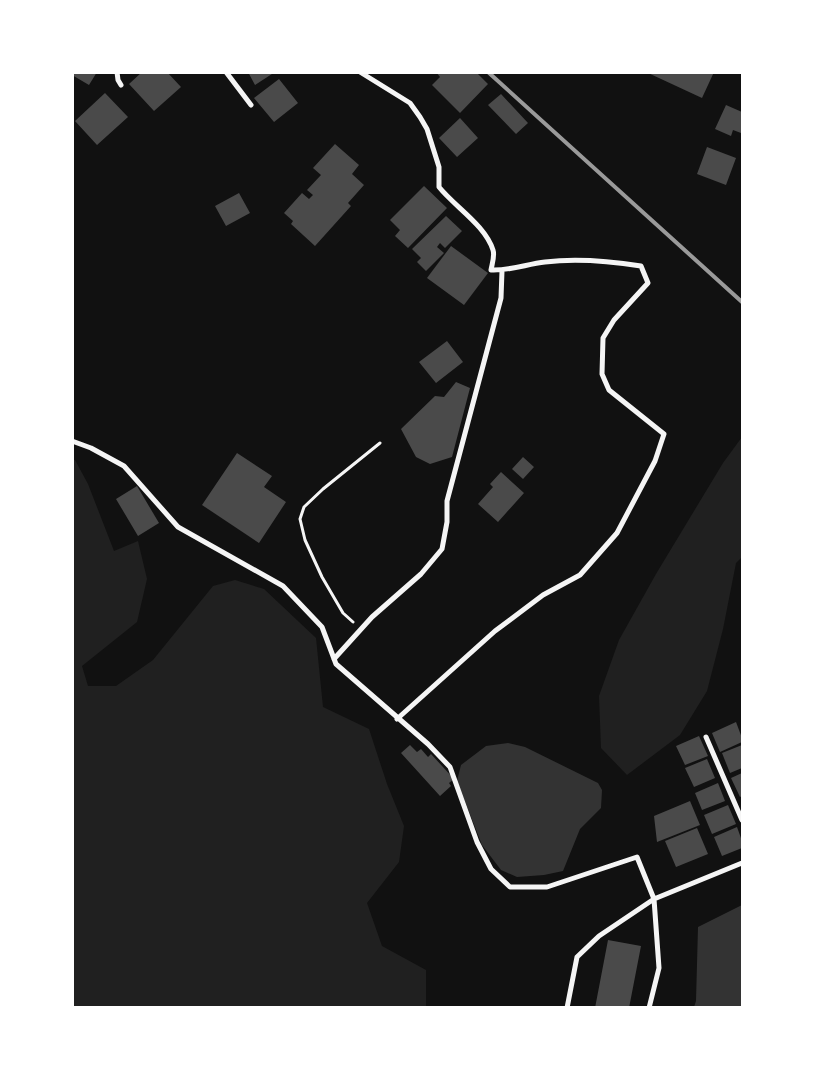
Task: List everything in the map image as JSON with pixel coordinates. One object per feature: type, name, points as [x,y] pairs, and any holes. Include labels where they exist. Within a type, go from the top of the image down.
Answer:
[{"type":"street","points":[[117,72],[121,85]]},
{"type":"street","points":[[226,72],[251,105]]},
{"type":"street","points":[[360,72],[410,103],[420,117],[427,129],[439,167],[438,187],[483,230],[494,252],[491,270],[502,271],[544,262],[585,259],[641,266],[648,283],[614,320],[603,338],[602,374],[610,390],[664,434],[655,461],[617,533],[580,575],[543,595],[495,631],[398,719]]},
{"type":"street","points":[[334,659],[372,617],[421,574],[442,548],[447,522],[447,502],[501,298],[502,271]]},
{"type":"street","points":[[72,441],[91,448],[124,466],[178,527],[283,586],[322,627],[336,664],[428,744],[450,767],[477,842],[491,870],[510,887],[547,887],[637,858],[654,899],[659,968],[649,1008]]},
{"type":"street","points":[[706,737],[742,820]]},
{"type":"street","points":[[567,1008],[577,957],[599,936],[654,899],[742,863]]},
{"type":"path","points":[[360,630],[343,613],[322,577],[305,540],[300,519],[304,507],[323,489],[380,443]]},
{"type":"shaded area","points":[[742,437],[742,557],[736,563],[723,629],[707,691],[680,735],[627,775],[601,748],[599,696],[619,640],[656,574],[723,463]]},
{"type":"shaded area","points":[[72,460],[75,460],[88,484],[114,551],[138,541],[147,579],[137,622],[82,666],[88,686],[116,686],[153,660],[213,586],[235,580],[264,589],[316,638],[323,707],[369,729],[387,784],[404,826],[399,862],[367,903],[382,946],[426,970],[426,1007],[73,1007]]},
{"type":"shaded area","points":[[508,743],[525,747],[598,783],[602,790],[601,808],[580,829],[563,871],[544,875],[517,877],[501,870],[482,845],[457,781],[461,765],[486,746]]},
{"type":"shaded area","points":[[742,905],[742,1007],[694,1007],[696,1001],[698,927]]},
{"type":"building","points":[[72,72],[97,72],[89,85],[72,75]]},
{"type":"building","points":[[142,72],[167,72],[181,87],[154,111],[129,84]]},
{"type":"building","points":[[248,72],[275,72],[255,85]]},
{"type":"building","points":[[436,72],[476,72],[488,84],[460,113],[432,85],[440,77]]},
{"type":"building","points":[[646,72],[714,72],[702,98]]},
{"type":"building","points":[[279,79],[298,103],[274,122],[254,98]]},
{"type":"building","points":[[105,93],[128,117],[97,145],[75,121]]},
{"type":"building","points":[[501,94],[528,123],[516,134],[488,105]]},
{"type":"building","points":[[726,105],[742,112],[741,133],[733,130],[731,136],[715,129]]},
{"type":"building","points":[[460,118],[478,138],[457,157],[439,138]]},
{"type":"building","points":[[335,144],[359,165],[352,174],[364,185],[348,203],[351,206],[315,246],[291,224],[293,221],[284,213],[302,193],[309,199],[313,195],[307,190],[321,175],[313,168]]},
{"type":"building","points":[[707,147],[736,158],[726,185],[697,174]]},
{"type":"building","points":[[424,186],[447,208],[408,248],[395,236],[400,230],[390,220]]},
{"type":"building","points":[[239,193],[250,213],[226,226],[215,206]]},
{"type":"building","points":[[446,216],[462,231],[445,248],[440,243],[437,247],[444,253],[426,271],[417,262],[421,258],[412,249]]},
{"type":"building","points":[[451,246],[488,273],[464,305],[427,278]]},
{"type":"building","points":[[447,341],[463,362],[436,383],[419,362]]},
{"type":"building","points":[[456,382],[470,388],[452,457],[430,464],[416,457],[401,429],[435,396],[444,397]]},
{"type":"building","points":[[237,453],[272,476],[264,487],[286,502],[259,543],[202,505]]},
{"type":"building","points":[[523,457],[534,467],[523,479],[512,469]]},
{"type":"building","points":[[501,472],[524,493],[498,522],[478,504],[493,487],[490,484]]},
{"type":"building","points":[[137,486],[159,523],[138,536],[116,499]]},
{"type":"building","points":[[736,722],[742,742],[720,752],[712,733]]},
{"type":"building","points":[[699,736],[708,756],[685,765],[676,746]]},
{"type":"building","points":[[410,745],[417,752],[421,749],[428,757],[431,754],[454,779],[449,783],[451,786],[440,796],[401,753]]},
{"type":"building","points":[[742,745],[742,768],[730,773],[722,753]]},
{"type":"building","points":[[707,759],[715,778],[694,787],[685,768]]},
{"type":"building","points":[[742,773],[742,796],[740,797],[731,778]]},
{"type":"building","points":[[718,783],[725,801],[702,810],[695,793]]},
{"type":"building","points":[[690,801],[700,825],[657,842],[654,816]]},
{"type":"building","points":[[728,805],[736,824],[712,834],[704,815]]},
{"type":"building","points":[[737,827],[742,841],[742,848],[722,856],[714,837]]},
{"type":"building","points":[[697,828],[708,854],[676,867],[665,841]]},
{"type":"building","points":[[608,940],[641,946],[629,1008],[595,1008]]},
{"type":"railway","points":[[488,72],[742,302]]}]
